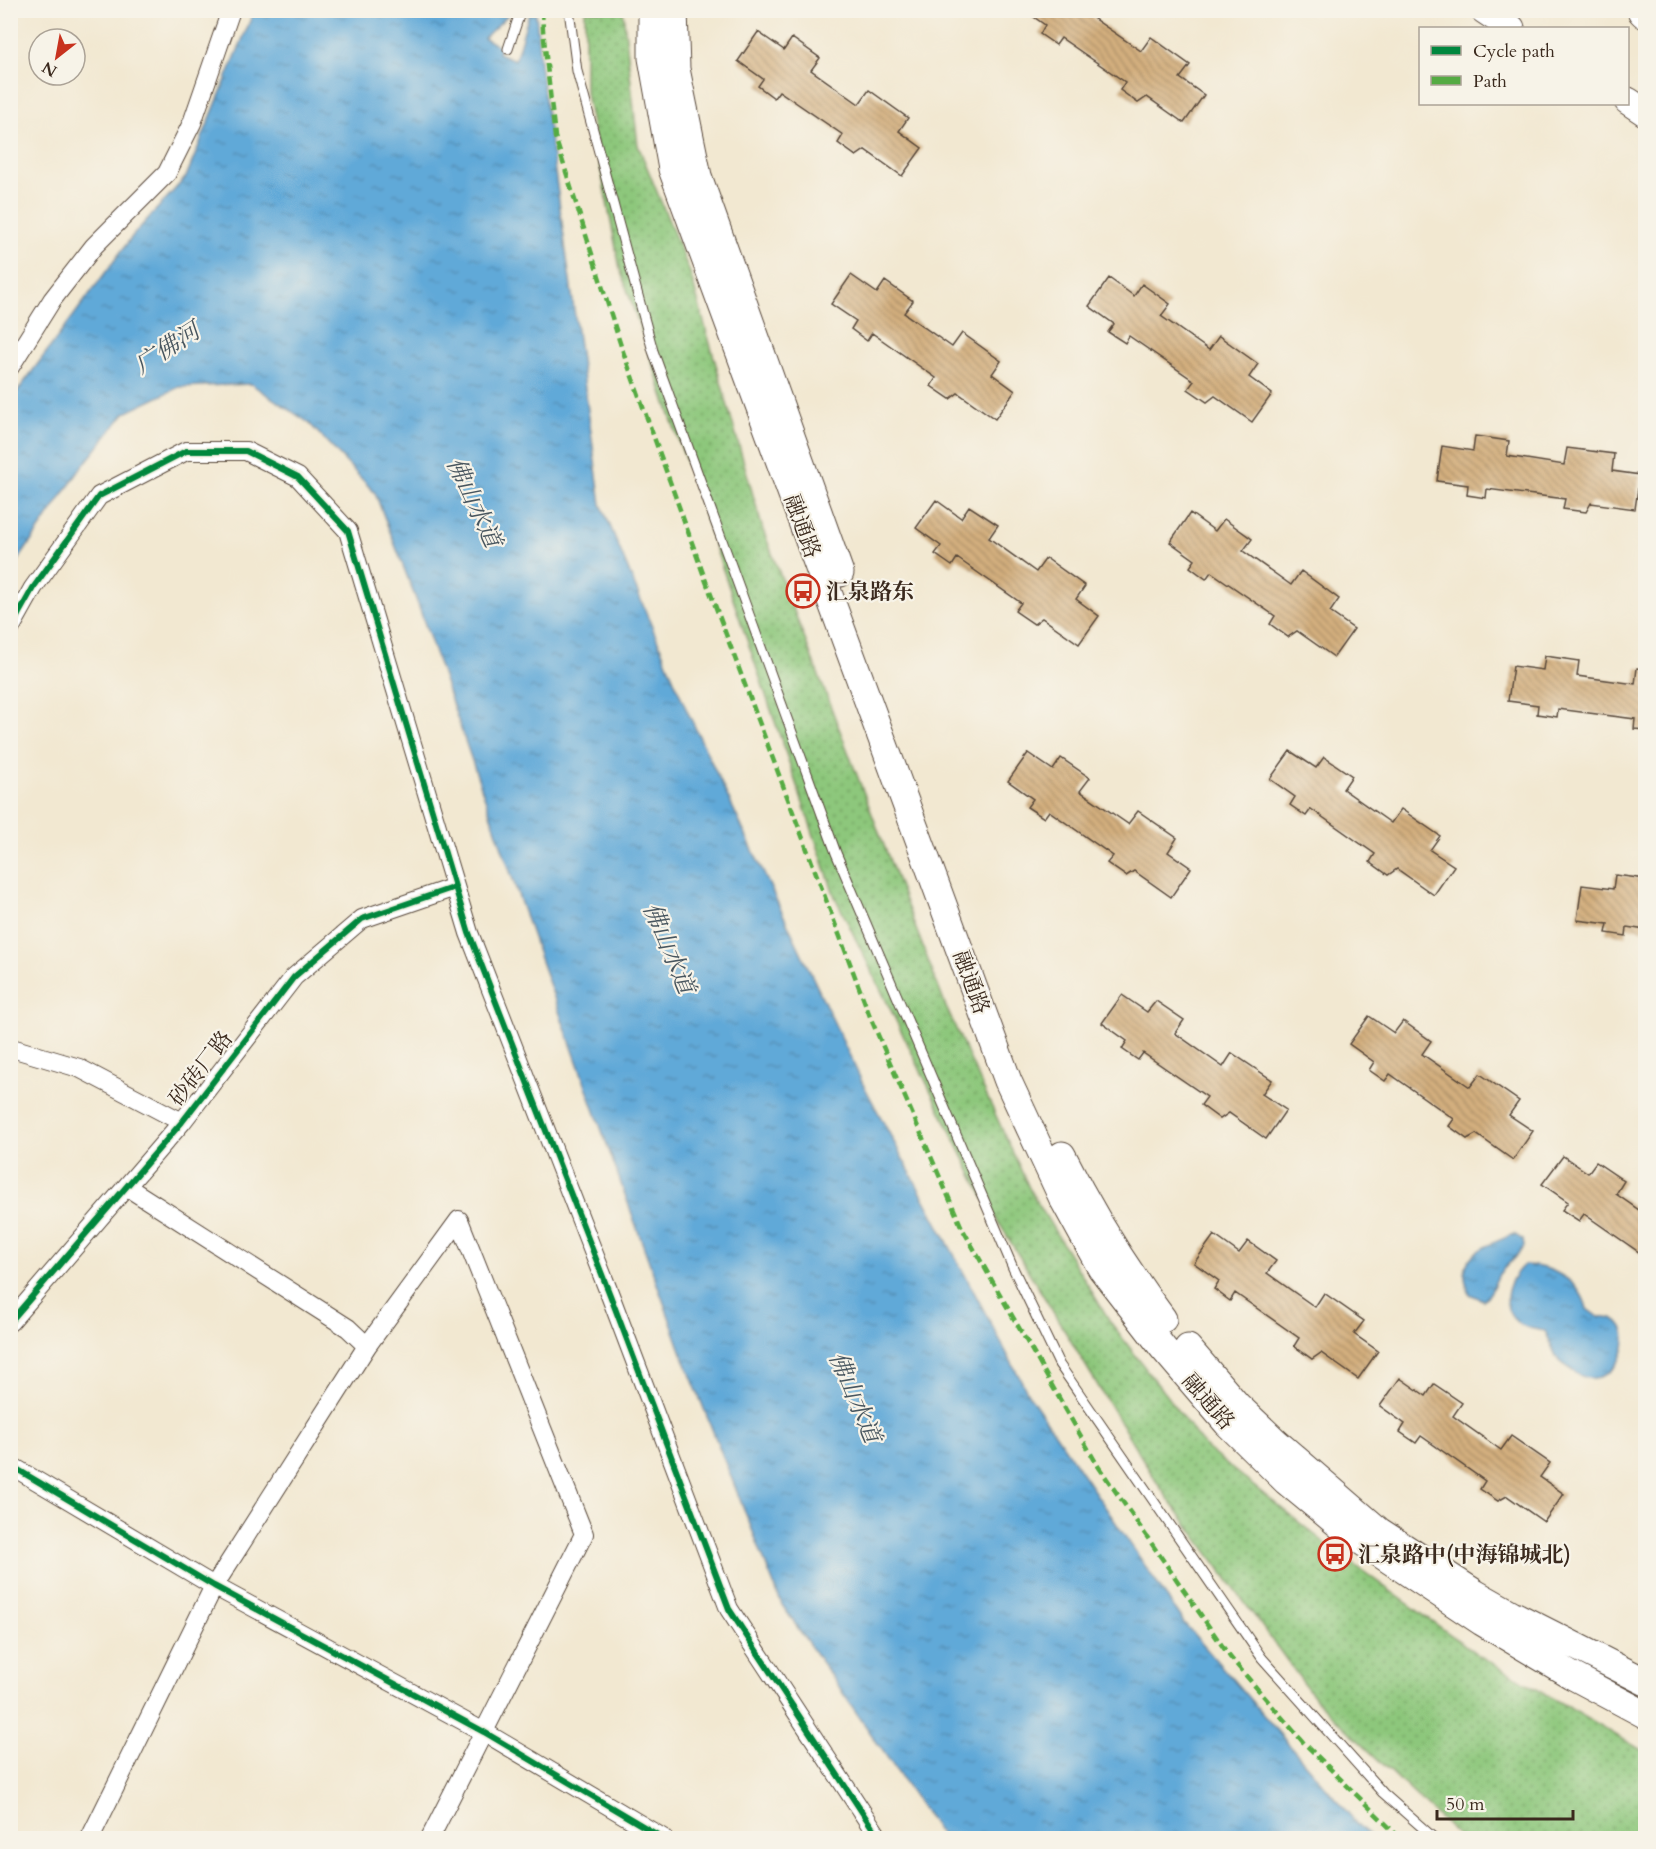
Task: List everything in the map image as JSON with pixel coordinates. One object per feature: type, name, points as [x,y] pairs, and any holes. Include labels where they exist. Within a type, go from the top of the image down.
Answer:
[{"type":"main road","name":"融通路","points":[[652,10],[652,58],[672,169],[1008,1081],[1062,1197],[1101,1268],[1163,1348],[1227,1423],[1286,1481],[1349,1533],[1482,1622],[1571,1675],[1646,1715]]},
{"type":"main road","name":"融通路","points":[[674,10],[676,69],[698,176],[918,790],[1015,1052],[1051,1134],[1104,1233],[1162,1318],[1237,1405],[1370,1524],[1493,1604],[1646,1682]]},
{"type":"main road","points":[[1484,10],[1505,22]]},
{"type":"main road","points":[[1629,102],[1646,113]]},
{"type":"street","points":[[10,367],[52,300],[94,246],[167,173],[192,123],[231,10]]},
{"type":"street","points":[[10,629],[33,588],[99,496],[186,451],[246,451],[297,477],[348,531],[469,933],[729,1609],[879,1839]]},
{"type":"street","name":"砂砖厂路","points":[[10,1322],[182,1122],[294,977],[362,919],[455,888]]},
{"type":"street","points":[[10,1051],[15,1049],[79,1068],[182,1122]]},
{"type":"street","points":[[126,1186],[348,1328],[367,1346]]},
{"type":"street","points":[[90,1839],[214,1586],[367,1346],[459,1220],[584,1534],[430,1839]]},
{"type":"street","points":[[10,1465],[214,1586],[484,1732],[663,1839]]},
{"type":"lane","points":[[508,49],[521,10]]},
{"type":"lane","points":[[569,10],[577,71],[653,351],[836,853],[1013,1268],[1059,1364],[1262,1658],[1383,1793],[1434,1839]]},
{"type":"green space","points":[[585,11],[623,11],[638,145],[690,273],[763,530],[946,1007],[1031,1192],[1111,1323],[1206,1448],[1330,1547],[1480,1656],[1645,1752],[1645,1838],[1460,1838],[1316,1700],[1159,1486],[982,1195],[835,897],[620,269],[585,88]]},
{"type":"water","points":[[254,11],[512,11],[484,38],[500,47],[498,53],[515,60],[529,14],[536,13],[540,64],[601,504],[684,704],[863,1084],[1029,1395],[1184,1623],[1360,1827],[1373,1838],[943,1838],[782,1605],[683,1356],[542,964],[419,607],[375,493],[309,423],[251,384],[179,387],[125,413],[81,468],[11,571],[11,400],[134,234],[186,177]]},
{"type":"water","points":[[1514,1234],[1523,1240],[1524,1247],[1499,1274],[1490,1293],[1483,1300],[1470,1294],[1465,1281],[1468,1261],[1482,1248]]},
{"type":"water","points":[[1524,1265],[1545,1268],[1563,1277],[1578,1290],[1587,1309],[1598,1317],[1614,1319],[1622,1328],[1625,1340],[1622,1354],[1615,1366],[1604,1375],[1590,1378],[1574,1372],[1559,1361],[1545,1331],[1526,1327],[1511,1315],[1507,1298],[1509,1289],[1517,1272]]},
{"type":"building","points":[[1024,10],[1098,10],[1093,18],[1141,51],[1151,37],[1190,65],[1180,78],[1204,95],[1184,123],[1147,97],[1138,103],[1120,90],[1125,82],[1061,38],[1056,45],[1040,34],[1045,25]]},
{"type":"building","points":[[758,32],[784,50],[792,38],[820,58],[811,70],[859,104],[869,90],[908,118],[899,131],[922,148],[902,176],[865,150],[856,156],[838,143],[843,135],[779,91],[774,98],[758,86],[763,79],[738,61]]},
{"type":"building","points":[[851,275],[877,293],[885,281],[913,301],[904,313],[952,347],[962,333],[1001,361],[992,374],[1015,391],[995,419],[958,393],[950,399],[931,386],[936,378],[872,333],[867,341],[851,329],[856,321],[831,304]]},
{"type":"building","points":[[1109,278],[1134,296],[1142,284],[1170,304],[1161,316],[1209,350],[1219,336],[1258,364],[1249,377],[1272,394],[1252,422],[1215,396],[1207,402],[1188,389],[1194,381],[1129,336],[1125,343],[1108,332],[1114,324],[1089,306]]},
{"type":"building","points":[[1475,436],[1509,441],[1507,456],[1564,465],[1567,448],[1614,454],[1612,471],[1640,475],[1635,509],[1591,503],[1586,512],[1563,509],[1565,499],[1487,489],[1486,498],[1467,495],[1468,485],[1437,481],[1442,446],[1473,451]]},
{"type":"building","points":[[936,500],[961,518],[969,506],[998,525],[989,538],[1036,572],[1046,558],[1085,586],[1076,599],[1099,616],[1079,644],[1042,618],[1034,624],[1015,611],[1021,603],[957,558],[952,566],[935,554],[941,546],[916,528]]},
{"type":"building","points":[[1190,513],[1215,531],[1224,519],[1252,539],[1243,551],[1291,585],[1301,571],[1339,599],[1330,612],[1354,629],[1334,657],[1297,631],[1288,637],[1270,624],[1275,616],[1211,572],[1206,579],[1190,567],[1195,560],[1170,542]]},
{"type":"building","points":[[1545,656],[1579,661],[1577,676],[1635,684],[1637,668],[1646,669],[1646,730],[1634,729],[1635,719],[1558,709],[1557,717],[1537,714],[1538,705],[1508,701],[1513,666],[1543,670]]},
{"type":"building","points":[[1290,751],[1316,768],[1324,757],[1352,776],[1343,789],[1391,823],[1401,809],[1440,836],[1430,850],[1454,866],[1434,895],[1397,869],[1388,875],[1370,862],[1375,854],[1311,809],[1306,816],[1290,805],[1295,797],[1270,779]]},
{"type":"building","points":[[1028,753],[1053,770],[1061,758],[1090,778],[1080,791],[1128,824],[1138,811],[1177,838],[1168,852],[1191,868],[1171,897],[1134,871],[1126,876],[1107,863],[1113,856],[1049,811],[1044,818],[1027,807],[1033,799],[1008,781]]},
{"type":"building","points":[[1615,875],[1646,879],[1646,930],[1627,927],[1626,936],[1606,933],[1608,924],[1577,920],[1582,885],[1613,889]]},
{"type":"building","points":[[1122,995],[1147,1012],[1156,1001],[1184,1020],[1175,1033],[1223,1067],[1232,1053],[1272,1080],[1262,1094],[1286,1110],[1266,1139],[1229,1113],[1220,1119],[1201,1105],[1207,1097],[1143,1053],[1138,1060],[1122,1049],[1127,1041],[1102,1023]]},
{"type":"building","points":[[1369,1016],[1394,1033],[1403,1021],[1431,1041],[1422,1054],[1470,1087],[1480,1074],[1519,1101],[1509,1115],[1533,1131],[1513,1160],[1476,1134],[1467,1139],[1449,1126],[1454,1119],[1390,1074],[1385,1081],[1369,1070],[1374,1062],[1349,1044]]},
{"type":"building","points":[[1563,1156],[1588,1173],[1596,1162],[1624,1181],[1616,1194],[1646,1215],[1646,1257],[1584,1214],[1579,1221],[1562,1210],[1568,1202],[1542,1184]]},
{"type":"building","points":[[1214,1235],[1239,1253],[1248,1241],[1276,1261],[1267,1273],[1315,1307],[1324,1293],[1364,1321],[1354,1334],[1378,1351],[1358,1379],[1321,1353],[1312,1359],[1294,1346],[1299,1338],[1235,1293],[1230,1301],[1214,1289],[1219,1281],[1194,1263]]},
{"type":"building","points":[[1400,1378],[1426,1396],[1434,1384],[1462,1403],[1453,1416],[1501,1450],[1511,1436],[1550,1463],[1540,1477],[1564,1494],[1544,1522],[1507,1496],[1498,1501],[1480,1489],[1485,1481],[1421,1436],[1416,1443],[1400,1432],[1405,1424],[1380,1406]]},
{"type":"marked path","points":[[542,10],[555,137],[621,346],[704,576],[871,1019],[962,1228],[1098,1466],[1230,1657],[1303,1742],[1400,1838]]},
{"type":"cycle path","points":[[10,629],[33,588],[99,496],[186,451],[246,451],[298,477],[348,531],[469,933],[729,1609],[879,1838]]},
{"type":"cycle path","points":[[10,1322],[182,1122],[294,977],[362,919],[455,887]]},
{"type":"cycle path","points":[[10,1465],[214,1586],[484,1732],[663,1838]]},
{"type":"place","name":"汇泉路东","points":[[803,591]]},
{"type":"place","name":"汇泉路中(中海锦城北)","points":[[1335,1554]]},
{"type":"water label","name":"广佛河","points":[[167,348]]},
{"type":"water label","name":"佛山水道","points":[[474,502]]},
{"type":"water label","name":"佛山水道","points":[[669,948]]},
{"type":"water label","name":"佛山水道","points":[[855,1397]]}]
